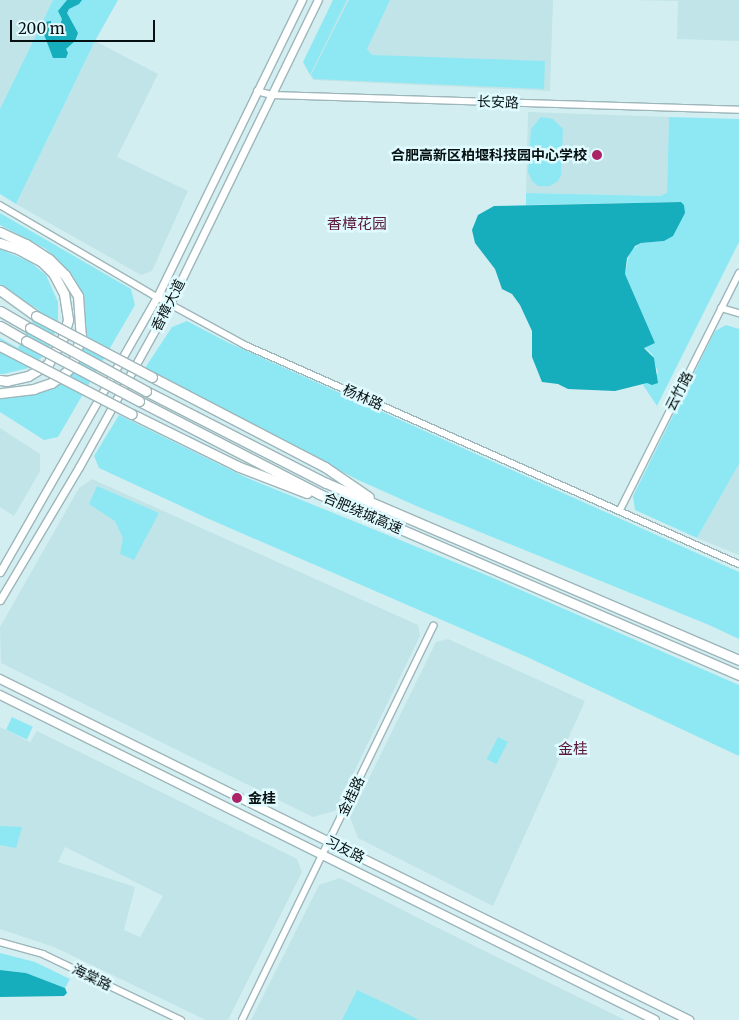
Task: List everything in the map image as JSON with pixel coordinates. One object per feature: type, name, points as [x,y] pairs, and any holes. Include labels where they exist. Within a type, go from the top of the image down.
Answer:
[{"type":"highway","points":[[0,232],[41,254],[65,275],[78,296],[81,335],[72,366],[65,374],[34,390],[7,394],[0,393]]},
{"type":"highway","points":[[0,243],[41,261],[53,272],[64,294],[68,320],[63,337],[48,364],[28,376],[7,381],[0,380]]},
{"type":"highway","points":[[0,290],[36,316],[325,467],[388,510]]},
{"type":"highway","name":"合肥绕城高速","points":[[0,312],[146,391],[326,483],[739,660]]},
{"type":"highway","name":"合肥绕城高速","points":[[0,326],[320,494],[739,675]]},
{"type":"highway","points":[[0,346],[237,466],[381,521]]},
{"type":"main road","name":"香樟大道","points":[[0,572],[157,297],[302,0]]},
{"type":"main road","name":"香樟大道","points":[[0,600],[79,467],[170,303],[318,0]]},
{"type":"main road","name":"习友路","points":[[0,680],[689,1020]]},
{"type":"main road","name":"习友路","points":[[0,696],[323,854],[655,1020]]},
{"type":"street","name":"长安路","points":[[257,91],[272,95],[739,110]]},
{"type":"street","name":"杨林路","points":[[0,204],[157,297],[245,345],[739,564]]},
{"type":"street","name":"云竹路","points":[[620,510],[739,273]]},
{"type":"street","points":[[721,308],[739,313]]},
{"type":"street","name":"金桂路","points":[[242,1020],[433,626]]},
{"type":"street","name":"海棠路","points":[[0,942],[43,954],[181,1020]]},
{"type":"shaded area","points":[[0,0],[53,0],[0,109]]},
{"type":"shaded area","points":[[53,0],[118,0],[95,41],[16,204],[0,194],[0,109]]},
{"type":"shaded area","points":[[67,0],[82,0],[79,4],[69,9],[67,13],[78,33],[75,41],[66,49],[68,53],[66,58],[53,58],[42,29],[45,22],[51,21],[51,26],[55,30],[60,25],[62,19],[58,11]]},
{"type":"shaded area","points":[[333,0],[347,0],[310,75],[303,62]]},
{"type":"shaded area","points":[[347,0],[553,0],[550,91],[313,80],[310,75]]},
{"type":"shaded area","points":[[349,0],[390,0],[367,49],[372,55],[545,61],[544,89],[314,79],[311,75]]},
{"type":"shaded area","points":[[631,0],[739,0],[739,41],[677,39],[678,1]]},
{"type":"shaded area","points":[[95,41],[158,74],[117,157],[188,191],[152,271],[141,275],[16,204]]},
{"type":"shaded area","name":"合肥高新区柏堰科技园中心学校","points":[[528,112],[669,117],[667,193],[660,196],[526,193]]},
{"type":"shaded area","points":[[541,117],[553,119],[563,129],[561,175],[558,181],[550,186],[538,186],[532,181],[528,172],[531,129]]},
{"type":"shaded area","points":[[669,117],[739,119],[739,242],[657,406],[643,385],[658,373],[652,354],[644,347],[655,343],[625,274],[630,251],[641,243],[664,241],[684,205],[681,202],[526,205],[526,193],[660,196],[667,193]]},
{"type":"shaded area","points":[[681,202],[684,205],[685,213],[673,236],[664,241],[641,243],[635,246],[627,258],[625,274],[655,343],[644,348],[654,358],[658,383],[652,385],[647,383],[615,391],[568,389],[558,384],[542,382],[532,357],[532,331],[520,305],[512,294],[502,289],[495,269],[475,243],[472,230],[478,215],[494,206]]},
{"type":"shaded area","points":[[0,213],[131,289],[135,305],[58,437],[44,440],[0,412],[0,397],[10,398],[39,392],[64,380],[78,361],[85,333],[85,301],[73,276],[46,249],[0,225]]},
{"type":"shaded area","points":[[0,249],[30,262],[46,275],[58,302],[58,322],[51,345],[42,357],[29,368],[3,374],[0,374],[0,338],[18,348],[39,310],[0,286]]},
{"type":"shaded area","points":[[187,321],[229,343],[739,572],[739,639],[709,625],[421,508],[356,479],[145,368],[172,327]]},
{"type":"shaded area","points":[[726,325],[739,329],[739,464],[697,538],[635,510],[633,496],[715,331]]},
{"type":"shaded area","points":[[119,415],[245,477],[491,577],[739,685],[739,756],[527,657],[209,519],[99,468],[94,456]]},
{"type":"shaded area","points":[[0,428],[40,454],[40,471],[14,516],[0,507]]},
{"type":"shaded area","points":[[739,464],[739,555],[697,538]]},
{"type":"shaded area","points":[[92,479],[418,625],[420,636],[335,811],[313,817],[1,663],[0,627],[79,488]]},
{"type":"shaded area","points":[[97,486],[159,513],[134,560],[120,554],[123,538],[115,521],[89,504]]},
{"type":"shaded area","points":[[448,639],[585,701],[493,906],[358,838],[350,817],[436,642]]},
{"type":"shaded area","points":[[12,717],[33,727],[27,739],[6,730]]},
{"type":"shaded area","points":[[0,727],[30,742],[37,731],[297,859],[302,872],[228,1020],[206,1020],[54,947],[0,929]],"holes":[[[65,847],[163,896],[140,937],[124,930],[135,887],[58,862]]]},
{"type":"shaded area","points":[[498,737],[508,742],[496,764],[487,759]]},
{"type":"shaded area","points":[[0,826],[22,827],[16,848],[0,845]]},
{"type":"shaded area","points":[[340,878],[625,1020],[251,1020],[319,885]]},
{"type":"shaded area","points":[[0,953],[35,962],[70,979],[65,988],[26,973],[0,970]]},
{"type":"shaded area","points":[[0,970],[26,973],[65,988],[67,993],[64,996],[0,997]]},
{"type":"shaded area","points":[[357,990],[389,1005],[419,1020],[342,1020]]},
{"type":"place","name":"合肥高新区柏堰科技园中心学校","points":[[597,155]]},
{"type":"place","name":"金桂","points":[[237,798]]},
{"type":"district","name":"香樟花园","points":[[357,224]]},
{"type":"district","name":"金桂","points":[[573,749]]}]
